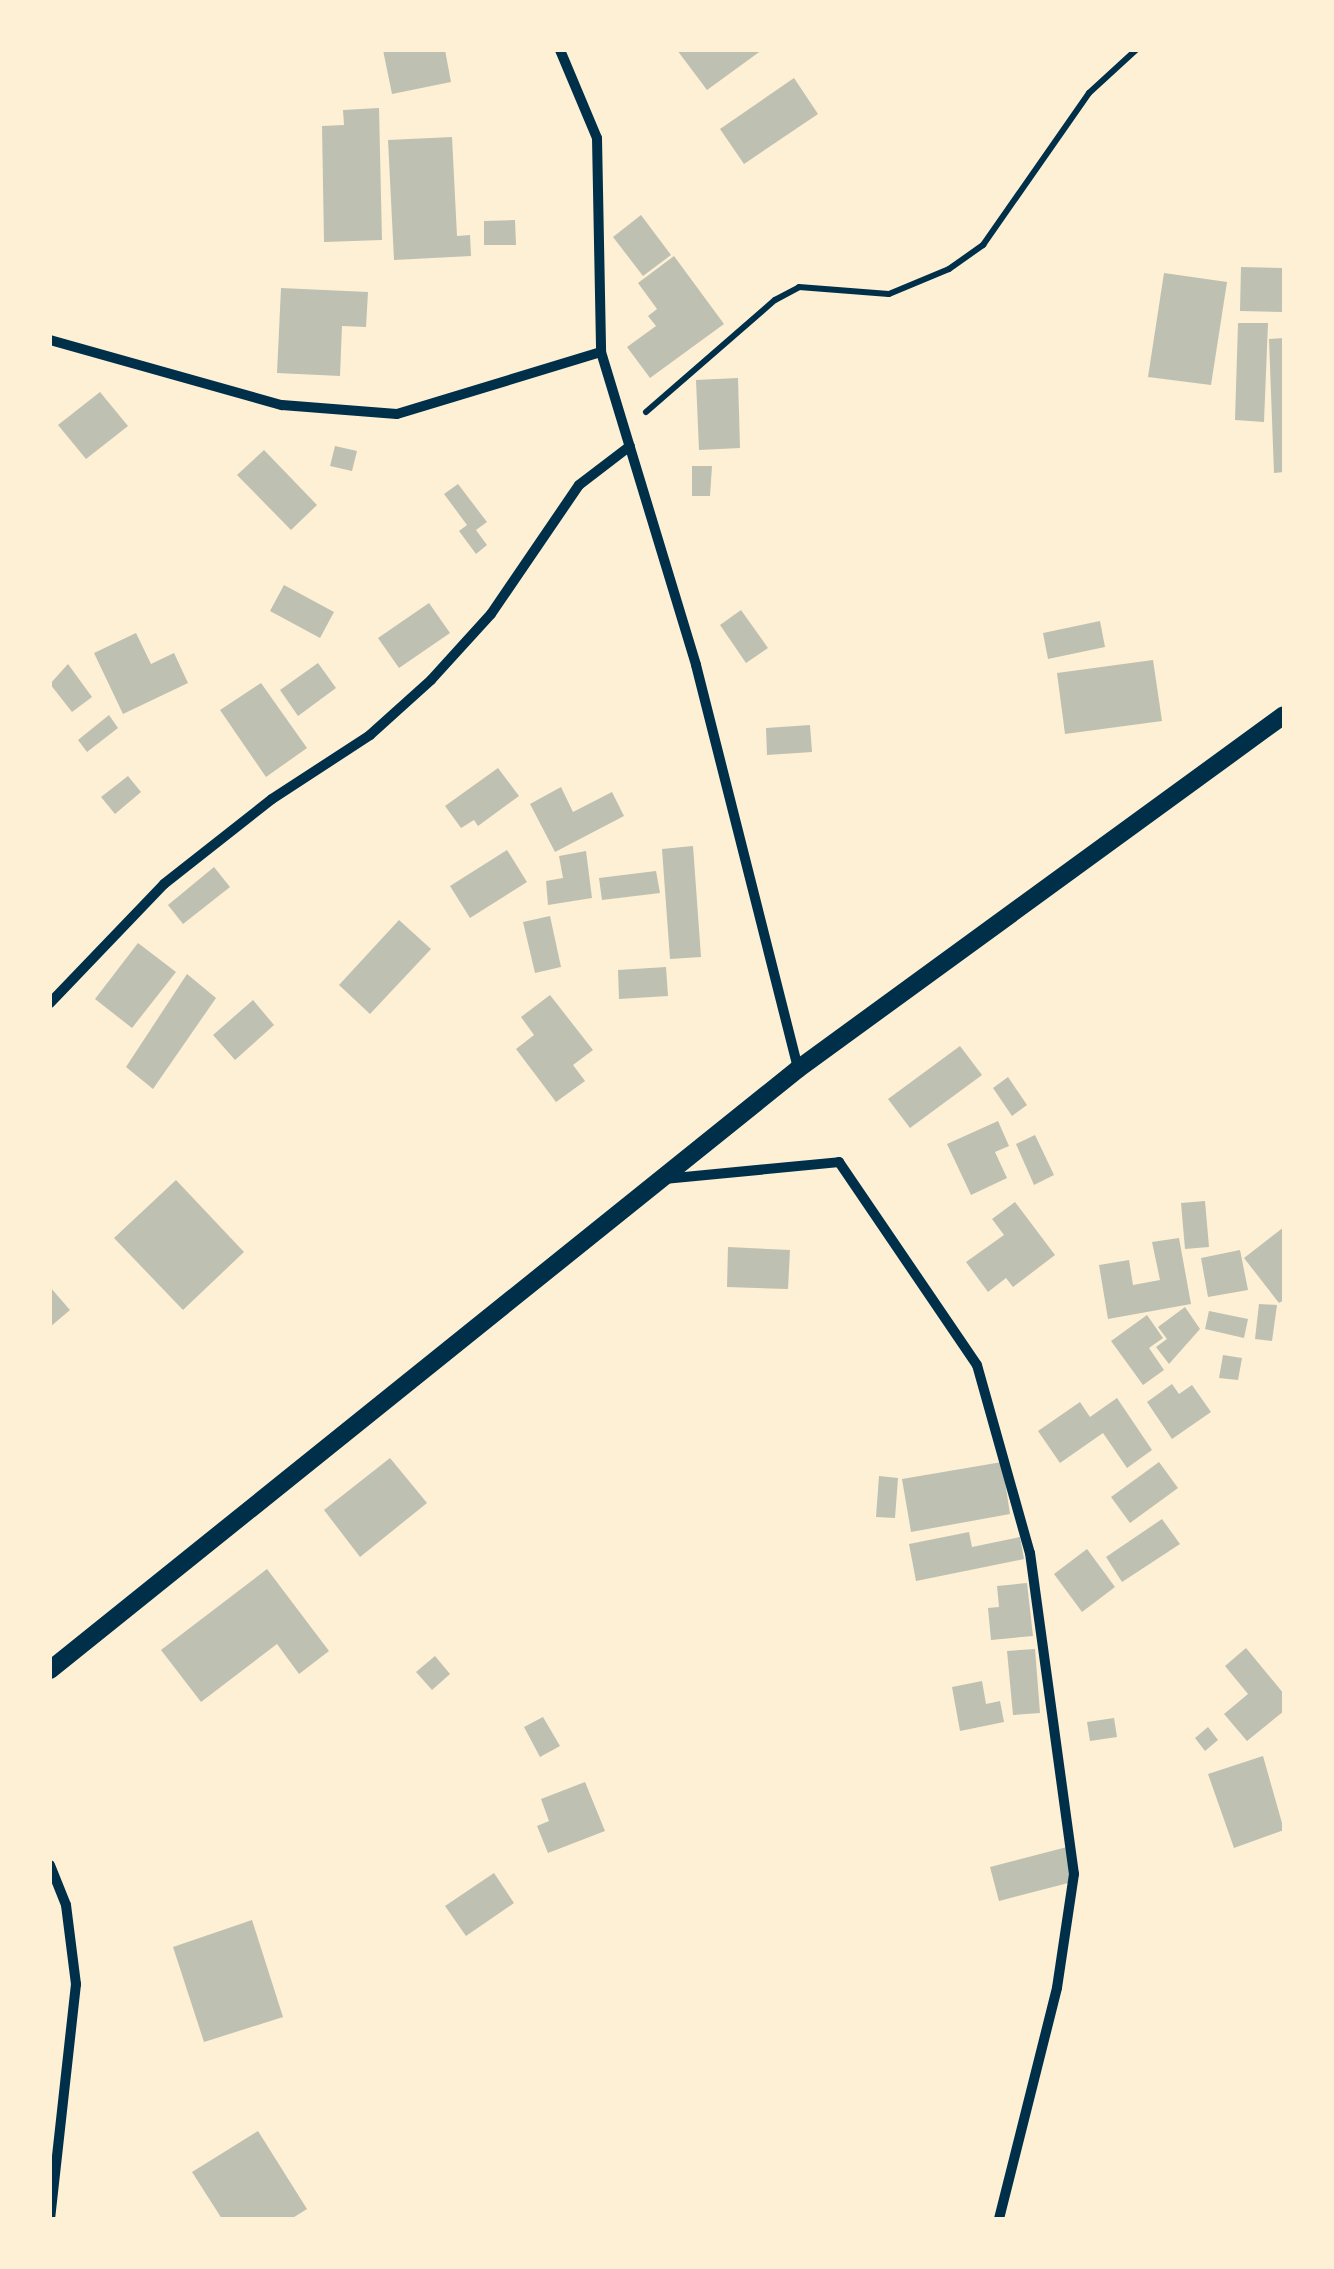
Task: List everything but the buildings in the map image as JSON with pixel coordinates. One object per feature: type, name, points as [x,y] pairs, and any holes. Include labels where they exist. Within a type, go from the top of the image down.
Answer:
[{"type":"street","points":[[560,50],[598,138],[601,352],[696,665],[798,1069]]},
{"type":"street","points":[[50,340],[282,405],[397,414],[601,352]]},
{"type":"street","points":[[50,1003],[164,884],[272,799],[370,735],[431,680],[490,614],[579,485],[630,446]]},
{"type":"street","points":[[50,1670],[798,1069],[1284,715]]},
{"type":"street","points":[[658,1180],[839,1162],[977,1364],[1030,1553],[1074,1874],[1057,1988],[999,2219]]},
{"type":"street","points":[[50,1865],[66,1906],[76,1984],[50,2219]]},
{"type":"path","points":[[625,430],[775,300],[799,287],[889,294],[949,269],[983,244],[1089,93],[1136,50]]}]
